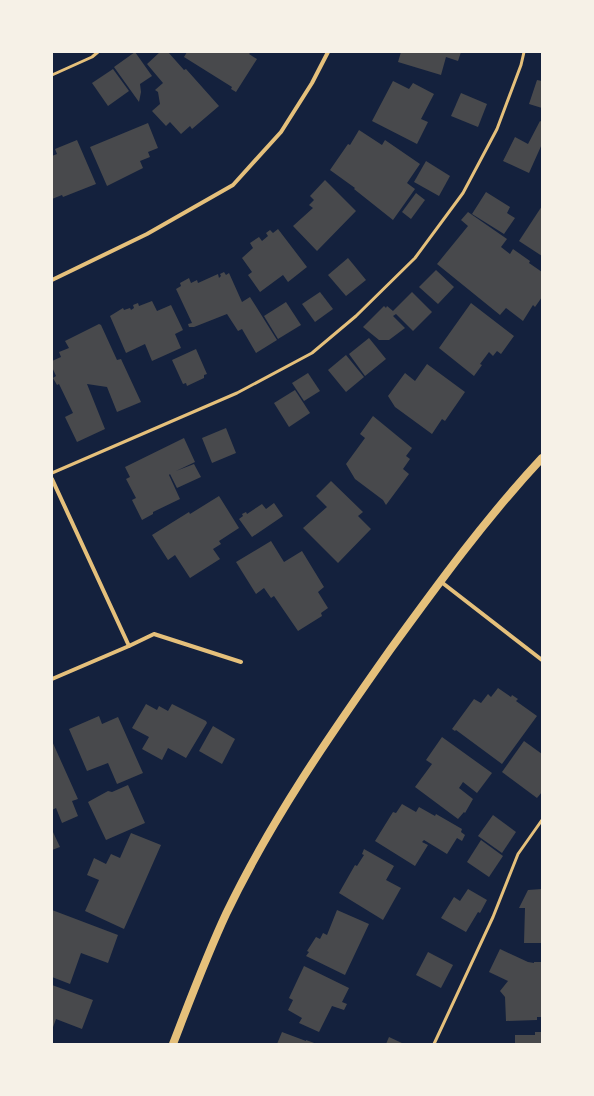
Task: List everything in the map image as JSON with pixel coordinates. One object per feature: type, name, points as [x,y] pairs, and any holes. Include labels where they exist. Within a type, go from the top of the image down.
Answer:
[{"type":"main road","points":[[173,1044],[198,979],[226,915],[255,858],[319,752],[440,581],[516,486],[542,458]]},
{"type":"street","points":[[52,280],[147,234],[233,185],[281,132],[312,83],[328,52]]},
{"type":"street","points":[[52,479],[129,646]]},
{"type":"street","points":[[440,581],[542,660]]},
{"type":"street","points":[[52,679],[154,634],[241,662]]},
{"type":"lane","points":[[52,75],[92,57],[98,52]]},
{"type":"lane","points":[[52,473],[237,393],[312,353],[356,316],[415,258],[463,193],[497,129],[521,65],[524,52]]},
{"type":"lane","points":[[434,1044],[493,917],[518,854],[542,820]]},
{"type":"building","points":[[135,52],[152,76],[140,84],[141,92],[139,102],[114,67]]},
{"type":"building","points":[[160,52],[168,52],[184,70],[186,69],[219,106],[192,129],[190,126],[181,134],[170,122],[166,126],[152,111],[160,104],[158,92],[155,90],[163,83],[147,64]]},
{"type":"building","points":[[187,52],[251,52],[249,54],[257,59],[236,92],[231,89],[232,87],[184,57]]},
{"type":"building","points":[[401,52],[461,52],[458,61],[446,57],[441,75],[398,62]]},
{"type":"building","points":[[113,69],[129,91],[108,106],[92,83]]},
{"type":"building","points":[[537,80],[542,81],[542,108],[529,104]]},
{"type":"building","points":[[393,81],[409,89],[413,83],[434,94],[421,119],[428,122],[417,144],[372,121]]},
{"type":"building","points":[[461,93],[487,104],[478,127],[451,116]]},
{"type":"building","points":[[540,121],[542,122],[542,144],[529,173],[503,161],[515,137],[528,144]]},
{"type":"building","points":[[148,123],[158,148],[148,152],[150,157],[140,161],[143,168],[107,186],[90,147]]},
{"type":"building","points":[[359,130],[382,145],[385,140],[420,164],[407,183],[415,189],[393,220],[354,189],[355,188],[330,170],[348,144],[350,145]]},
{"type":"building","points":[[77,140],[96,184],[63,197],[62,195],[52,199],[52,156],[57,154],[55,149]]},
{"type":"building","points":[[426,161],[450,176],[439,196],[414,182]]},
{"type":"building","points":[[325,180],[356,211],[317,251],[293,226],[313,208],[309,205],[314,200],[310,196]]},
{"type":"building","points":[[486,192],[510,207],[507,213],[515,218],[504,234],[472,214]]},
{"type":"building","points":[[416,193],[425,200],[411,219],[402,212]]},
{"type":"building","points":[[542,206],[542,256],[519,241]]},
{"type":"building","points":[[468,212],[507,239],[501,247],[510,254],[513,249],[542,272],[542,297],[535,307],[533,305],[523,321],[506,308],[500,315],[437,264],[468,226],[461,220]]},
{"type":"building","points":[[278,229],[307,267],[288,282],[283,275],[260,292],[248,275],[252,272],[242,258],[253,248],[250,243],[259,237],[262,241],[268,236],[266,233],[270,230],[273,233]]},
{"type":"building","points":[[348,258],[366,280],[346,296],[328,275]]},
{"type":"building","points":[[436,270],[454,287],[438,304],[419,287]]},
{"type":"building","points":[[224,272],[226,275],[229,273],[242,302],[250,297],[277,340],[256,353],[242,329],[238,331],[227,314],[194,327],[189,327],[188,324],[192,323],[176,289],[181,286],[180,283],[189,278],[191,283],[197,280],[198,283],[218,274],[219,278],[221,276],[220,274]]},
{"type":"building","points":[[320,292],[333,309],[315,322],[302,304]]},
{"type":"building","points":[[412,292],[432,312],[413,331],[396,314],[393,316],[405,328],[389,340],[379,340],[363,327],[384,306],[386,308],[387,306],[393,311]]},
{"type":"building","points":[[152,301],[157,311],[171,305],[183,330],[175,334],[181,348],[152,361],[145,344],[126,353],[110,316],[123,308],[124,310],[130,308],[131,310],[134,308],[133,305],[138,303],[139,306]]},
{"type":"building","points":[[286,302],[301,325],[278,339],[264,316]]},
{"type":"building","points":[[471,303],[514,336],[501,354],[497,351],[493,356],[489,352],[480,364],[482,365],[474,376],[439,348]]},
{"type":"building","points":[[99,324],[101,325],[117,360],[121,359],[141,402],[117,412],[107,387],[87,384],[105,429],[77,442],[65,417],[73,413],[59,384],[57,385],[53,378],[56,376],[52,367],[52,361],[61,357],[59,352],[69,348],[65,341]]},
{"type":"building","points":[[369,338],[386,359],[365,376],[349,354]]},
{"type":"building","points":[[196,349],[207,374],[204,375],[204,378],[187,386],[186,383],[183,384],[172,360]]},
{"type":"building","points":[[346,355],[364,377],[346,392],[328,370]]},
{"type":"building","points":[[427,364],[465,392],[445,421],[442,419],[432,434],[395,407],[388,396],[405,373],[415,381]]},
{"type":"building","points":[[308,373],[320,391],[304,401],[292,383]]},
{"type":"building","points":[[295,390],[310,413],[289,427],[274,403]]},
{"type":"building","points":[[373,416],[412,448],[406,456],[410,459],[403,469],[409,474],[386,505],[383,500],[355,479],[346,464],[365,438],[360,434]]},
{"type":"building","points":[[226,428],[236,453],[212,463],[202,438]]},
{"type":"building","points":[[184,438],[195,462],[176,471],[194,464],[201,477],[177,488],[170,474],[169,475],[180,499],[153,512],[153,514],[142,520],[132,500],[136,498],[126,479],[130,477],[125,467]]},
{"type":"building","points":[[331,481],[363,512],[358,516],[371,529],[338,563],[303,528],[327,507],[316,496]]},
{"type":"building","points":[[219,496],[239,528],[219,541],[221,544],[213,549],[220,559],[190,578],[175,555],[168,560],[152,535],[189,512],[190,514]]},
{"type":"building","points":[[274,503],[283,516],[252,537],[239,519],[243,516],[242,514],[246,512],[247,514],[262,504],[266,509]]},
{"type":"building","points":[[271,541],[284,562],[302,551],[324,587],[318,592],[328,608],[321,613],[322,616],[298,631],[274,596],[271,598],[264,588],[256,594],[236,562]]},
{"type":"building","points":[[498,688],[511,697],[512,695],[518,699],[516,701],[537,716],[502,764],[456,730],[455,731],[452,729],[474,699],[481,703],[488,694],[491,697]]},
{"type":"building","points":[[146,704],[157,710],[159,706],[168,711],[172,704],[206,721],[207,723],[186,758],[168,748],[162,760],[142,749],[149,737],[132,728]]},
{"type":"building","points":[[99,716],[102,724],[118,717],[143,773],[117,784],[108,763],[87,771],[69,729]]},
{"type":"building","points":[[213,726],[235,739],[222,764],[199,751]]},
{"type":"building","points":[[442,737],[492,773],[477,793],[463,782],[459,788],[473,799],[465,813],[464,812],[458,819],[415,787],[432,764],[426,760]]},
{"type":"building","points":[[52,741],[78,799],[72,801],[78,816],[62,823],[56,808],[52,810]]},
{"type":"building","points":[[524,741],[542,754],[542,792],[537,798],[502,772]]},
{"type":"building","points":[[128,785],[145,823],[106,840],[88,802],[108,791],[112,792]]},
{"type":"building","points":[[402,804],[416,812],[419,807],[435,816],[436,814],[462,829],[461,832],[465,835],[462,841],[457,838],[447,854],[424,840],[422,842],[428,845],[415,866],[375,841],[393,812],[396,813]]},
{"type":"building","points":[[493,815],[516,832],[502,853],[478,836]]},
{"type":"building","points":[[52,830],[60,847],[52,850]]},
{"type":"building","points":[[131,833],[161,845],[124,929],[85,911],[99,880],[87,875],[94,858],[106,864],[111,854],[120,858]]},
{"type":"building","points":[[481,840],[503,856],[489,877],[467,862]]},
{"type":"building","points":[[364,849],[394,866],[386,880],[401,888],[383,920],[339,893],[355,865],[357,866],[364,855],[362,854]]},
{"type":"building","points":[[468,889],[487,900],[480,913],[478,912],[466,932],[441,918],[454,897],[460,901]]},
{"type":"building","points":[[542,889],[542,943],[524,943],[525,908],[519,908],[528,890]]},
{"type":"building","points":[[52,910],[118,935],[108,963],[81,953],[70,984],[52,977]]},
{"type":"building","points":[[337,910],[369,924],[345,975],[306,956],[309,952],[307,951],[316,937],[320,939],[323,933],[327,935]]},
{"type":"building","points":[[500,949],[528,962],[542,962],[542,1017],[537,1017],[537,1020],[506,1021],[505,997],[500,991],[508,981],[489,972]]},
{"type":"building","points":[[428,952],[453,965],[441,988],[416,975]]},
{"type":"building","points":[[304,966],[349,988],[342,1002],[347,1004],[344,1010],[332,1006],[319,1032],[299,1023],[302,1018],[288,1010],[293,1000],[289,998]]},
{"type":"building","points":[[52,985],[93,1000],[82,1029],[56,1019],[52,1030]]},
{"type":"building","points":[[282,1032],[306,1041],[317,1044],[277,1044]]},
{"type":"building","points":[[535,1032],[542,1032],[542,1044],[515,1044],[515,1035],[535,1035]]},
{"type":"building","points":[[389,1037],[404,1044],[386,1044]]}]
